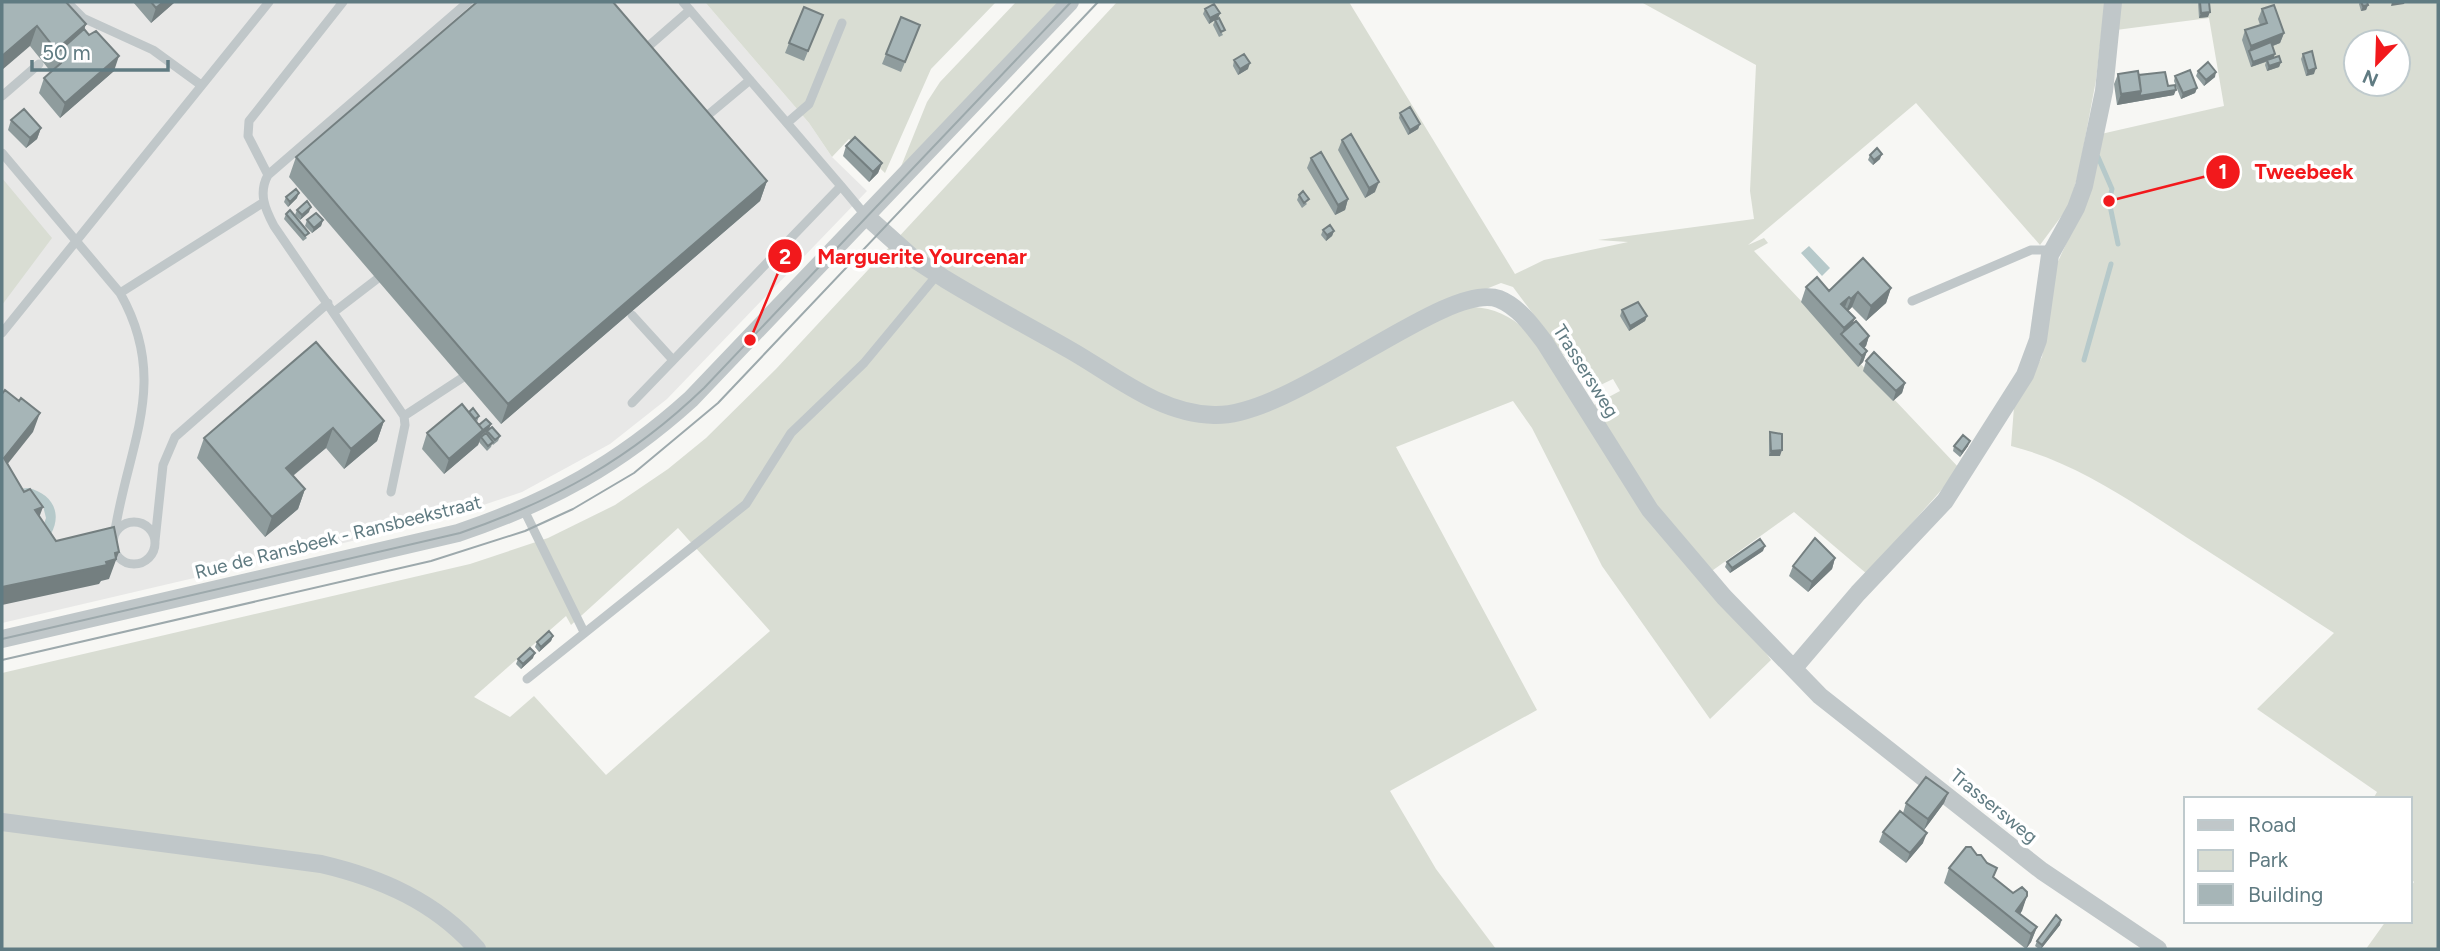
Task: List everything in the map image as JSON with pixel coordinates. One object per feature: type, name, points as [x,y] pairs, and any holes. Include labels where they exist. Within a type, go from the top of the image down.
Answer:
[{"type":"street","name":"Rue de Ransbeek - Ransbeekstraat","points":[[2,639],[424,542],[524,509],[593,475],[661,426],[718,372],[1070,2]]},
{"type":"street","points":[[1794,668],[1851,601],[1937,512],[1983,446],[2025,376],[2035,351],[2052,250],[2076,208],[2084,186],[2104,91],[2113,2]]},
{"type":"street","name":"Trassersweg","points":[[866,216],[937,275],[1157,401],[1183,411],[1214,415],[1236,414],[1280,400],[1454,306],[1484,297],[1498,299],[1521,314],[1545,343],[1650,510],[1724,597],[1819,696],[1927,777],[2002,841],[2158,949]]},
{"type":"street","points":[[2,822],[321,864],[352,871],[380,880],[414,897],[453,926],[477,949]]},
{"type":"lane","points":[[67,2],[83,18],[153,50],[201,85]]},
{"type":"lane","points":[[2,333],[269,2]]},
{"type":"lane","points":[[268,175],[248,136],[249,121],[343,2]]},
{"type":"lane","points":[[391,492],[405,425],[404,416],[274,226],[262,191],[268,175],[468,2]]},
{"type":"lane","points":[[683,2],[866,216]]},
{"type":"lane","points":[[636,57],[690,10]]},
{"type":"lane","points":[[787,123],[808,104],[842,23]]},
{"type":"lane","points":[[2,96],[39,64]]},
{"type":"lane","points":[[696,126],[750,80]]},
{"type":"lane","points":[[2,153],[120,293],[140,335],[145,383],[141,423],[122,486],[114,537],[118,557],[132,564],[146,561],[155,549],[163,465],[175,437],[328,303]]},
{"type":"lane","points":[[632,403],[841,186]]},
{"type":"lane","points":[[120,293],[264,202]]},
{"type":"lane","points":[[1912,301],[2031,250],[2052,250]]},
{"type":"lane","points":[[527,679],[746,504],[791,433],[864,363],[937,275]]},
{"type":"lane","points":[[334,312],[377,279]]},
{"type":"lane","points":[[632,315],[673,360]]},
{"type":"lane","points":[[404,416],[462,378]]},
{"type":"lane","points":[[524,509],[584,632]]},
{"type":"lane","points":[[114,537],[122,526],[136,522],[149,528],[155,541]]},
{"type":"shaded area","points":[[2,2],[705,2],[809,123],[832,157],[867,191],[667,399],[610,444],[522,492],[433,522],[2,623]]},
{"type":"shaded area","points":[[1809,246],[1830,268],[1822,276],[1801,253]]},
{"type":"shaded area","points":[[28,488],[43,494],[53,505],[56,518],[51,534],[42,529],[46,518],[43,506],[17,489]]},
{"type":"green space","points":[[705,2],[996,2],[931,69],[885,173],[849,139],[832,157],[809,123]]},
{"type":"green space","points":[[1016,2],[1063,2],[900,169],[927,102],[940,82]]},
{"type":"green space","points":[[1117,2],[1349,2],[1515,274],[1544,260],[1628,242],[1598,240],[1754,219],[1750,191],[1756,65],[1641,2],[2105,2],[2096,80],[2079,171],[2069,206],[2040,245],[1916,103],[1748,245],[1764,238],[1768,243],[1754,251],[1960,469],[1867,574],[1794,512],[1709,573],[1771,660],[1710,719],[1602,566],[1532,428],[1513,401],[1396,447],[1537,710],[1390,791],[1436,869],[1496,949],[2,949],[2,673],[470,564],[548,538],[615,505],[668,469],[706,438],[776,369]],"holes":[[[1501,283],[1513,287],[1590,390],[1613,379],[1620,391],[1590,407],[1540,343],[1525,329],[1492,310],[1473,307],[1476,293]],[[678,528],[770,631],[606,775],[534,696],[510,717],[474,697],[566,616],[571,625]]]},
{"type":"green space","points":[[2120,2],[2438,2],[2438,949],[2366,949],[2385,923],[2412,923],[2412,797],[2374,797],[2377,792],[2257,709],[2334,633],[2102,484],[2058,462],[2011,446],[2014,407],[2042,357],[2055,268],[2088,196],[2101,134],[2224,106],[2209,18],[2116,30]]},
{"type":"green space","points":[[2,178],[52,238],[2,305]]},
{"type":"building","points":[[2,2],[66,2],[86,24],[56,50],[37,26],[2,56]]},
{"type":"building","points":[[151,2],[163,2],[156,8]]},
{"type":"building","points":[[477,2],[613,2],[767,181],[508,404],[296,157]]},
{"type":"building","points":[[2200,2],[2209,2],[2210,12],[2201,13]]},
{"type":"building","points":[[1214,4],[1220,13],[1210,18],[1205,9]]},
{"type":"building","points":[[2274,5],[2284,33],[2251,46],[2245,30],[2267,23],[2262,9]]},
{"type":"building","points":[[804,7],[823,15],[808,51],[789,43]]},
{"type":"building","points":[[901,17],[920,25],[905,62],[886,54]]},
{"type":"building","points":[[1219,18],[1225,30],[1221,32],[1215,20]]},
{"type":"building","points":[[84,29],[89,35],[96,31],[119,56],[65,103],[44,78],[61,63],[55,55]]},
{"type":"building","points":[[2271,42],[2275,54],[2253,62],[2249,51]]},
{"type":"building","points":[[2312,51],[2316,68],[2308,71],[2303,54]]},
{"type":"building","points":[[1244,54],[1250,63],[1240,69],[1234,60]]},
{"type":"building","points":[[2279,56],[2281,62],[2269,66],[2267,60]]},
{"type":"building","points":[[2208,62],[2216,72],[2206,80],[2198,71]]},
{"type":"building","points":[[2190,70],[2197,88],[2183,93],[2175,76]]},
{"type":"building","points":[[2138,71],[2141,91],[2121,94],[2118,74]]},
{"type":"building","points":[[2165,72],[2168,86],[2175,85],[2176,90],[2139,96],[2139,75]]},
{"type":"building","points":[[1410,107],[1420,124],[1410,130],[1400,113]]},
{"type":"building","points":[[24,109],[41,128],[30,138],[11,120]]},
{"type":"building","points":[[1351,134],[1379,182],[1369,188],[1342,140]]},
{"type":"building","points":[[855,137],[882,163],[873,172],[846,146]]},
{"type":"building","points":[[1877,148],[1882,154],[1874,160],[1870,155]]},
{"type":"building","points":[[1321,152],[1348,199],[1338,205],[1311,158]]},
{"type":"building","points":[[296,189],[299,193],[290,202],[286,197]]},
{"type":"building","points":[[1303,191],[1309,199],[1304,203],[1299,195]]},
{"type":"building","points":[[307,201],[311,207],[302,215],[297,210]]},
{"type":"building","points":[[290,210],[309,233],[305,236],[286,214]]},
{"type":"building","points":[[316,213],[323,220],[314,228],[307,220]]},
{"type":"building","points":[[1330,225],[1334,231],[1327,235],[1323,230]]},
{"type":"building","points":[[1863,258],[1891,288],[1871,306],[1858,292],[1851,299],[1849,297],[1841,304],[1855,318],[1844,328],[1806,287],[1817,277],[1829,291]]},
{"type":"building","points":[[1638,302],[1647,316],[1630,326],[1622,310]]},
{"type":"building","points":[[1856,321],[1869,336],[1860,344],[1867,351],[1862,356],[1841,334]]},
{"type":"building","points":[[316,342],[384,421],[351,449],[333,428],[286,468],[305,489],[272,517],[204,438]]},
{"type":"building","points":[[1874,352],[1905,383],[1896,391],[1866,361]]},
{"type":"building","points":[[5,390],[19,401],[21,398],[40,413],[4,458],[24,492],[30,489],[43,507],[35,510],[56,541],[114,527],[119,552],[115,553],[116,559],[106,562],[107,565],[2,587],[2,394]]},
{"type":"building","points":[[462,404],[483,430],[449,459],[427,433]]},
{"type":"building","points":[[473,408],[479,416],[475,419],[469,412]]},
{"type":"building","points":[[486,419],[491,424],[483,430],[479,425]]},
{"type":"building","points":[[492,427],[500,436],[495,440],[487,431]]},
{"type":"building","points":[[1770,432],[1782,434],[1782,450],[1771,451]]},
{"type":"building","points":[[486,433],[493,442],[488,446],[481,437]]},
{"type":"building","points":[[1963,435],[1970,441],[1962,452],[1954,446]]},
{"type":"building","points":[[1815,538],[1835,558],[1812,582],[1793,566]]},
{"type":"building","points":[[1760,539],[1765,546],[1732,568],[1727,562]]},
{"type":"building","points":[[549,631],[553,636],[541,647],[537,642]]},
{"type":"building","points":[[530,648],[535,653],[523,664],[518,659]]},
{"type":"building","points":[[1926,777],[1948,793],[1928,819],[1906,803]]},
{"type":"building","points":[[1900,811],[1927,833],[1910,853],[1883,832]]},
{"type":"building","points":[[1966,847],[1971,847],[1977,855],[1981,855],[1987,863],[1997,868],[1993,877],[2013,893],[2022,887],[2027,892],[2016,911],[2037,927],[2031,934],[1949,868]]},
{"type":"building","points":[[2056,915],[2061,920],[2042,945],[2037,941]]},
{"type":"waterway","points":[[2098,157],[2112,189],[2109,201],[2118,244]]},
{"type":"waterway","points":[[2084,360],[2111,264]]},
{"type":"tram line","points":[[2,639],[460,533],[528,506],[590,475],[648,436],[704,388],[1071,2]]},
{"type":"tram line","points":[[2,660],[431,561],[525,531],[573,509],[634,473],[718,403],[1098,2]]},
{"type":"place","name":"Tweebeek","points":[[2109,201]]},
{"type":"place","name":"Marguerite Yourcenar","points":[[750,340]]}]
